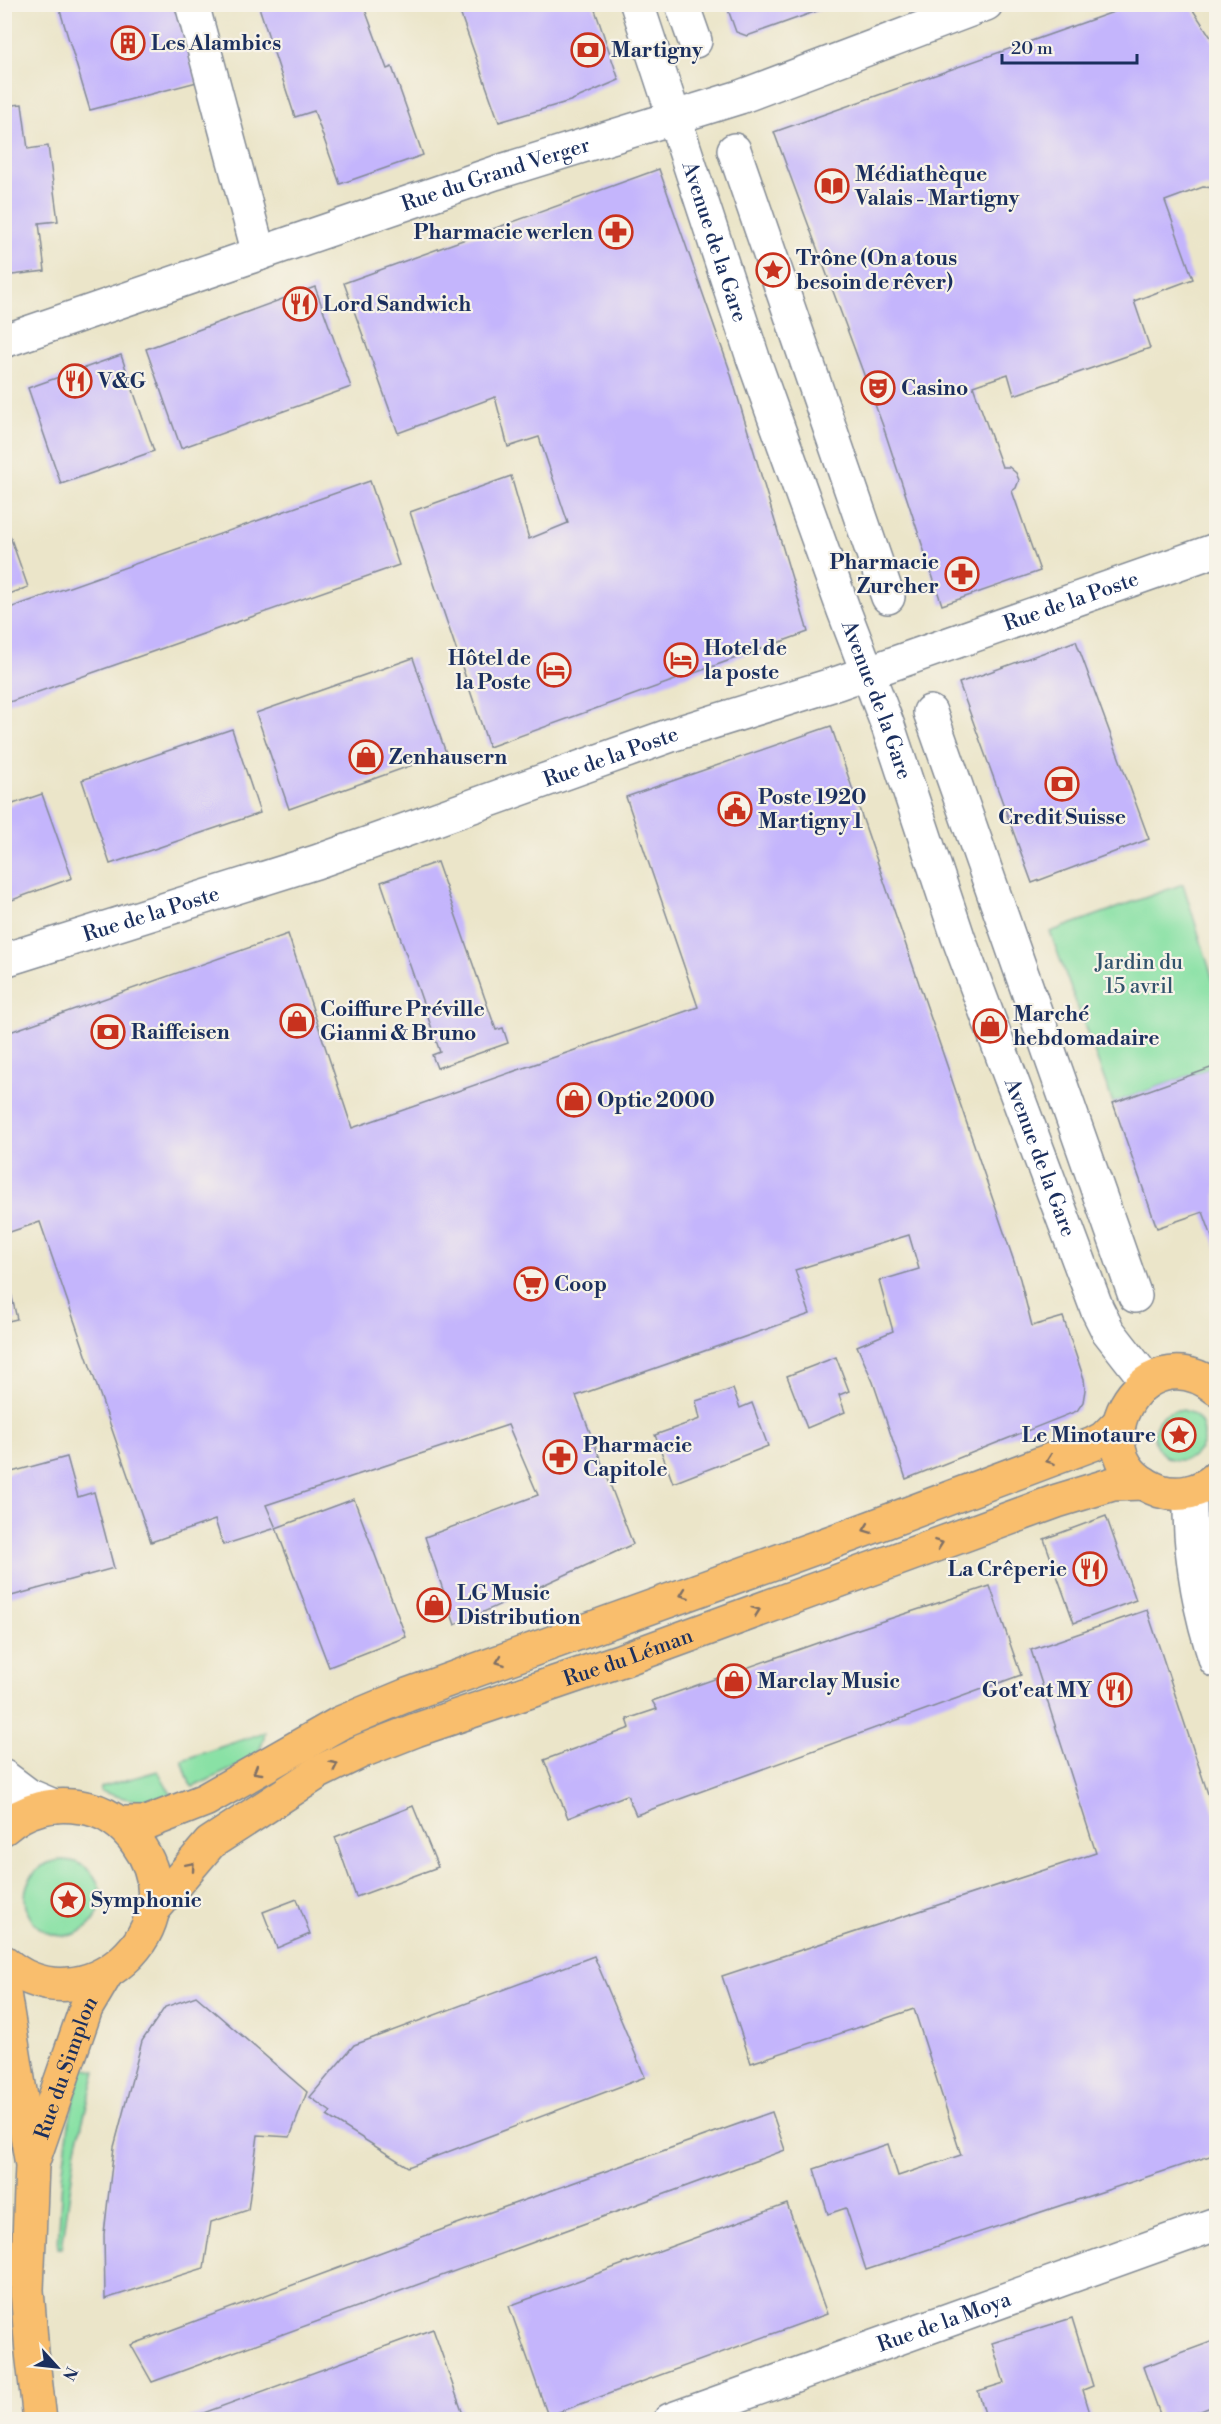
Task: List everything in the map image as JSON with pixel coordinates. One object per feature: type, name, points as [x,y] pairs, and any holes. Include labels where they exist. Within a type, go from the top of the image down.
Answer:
[{"type":"main road","points":[[1203,1485],[1164,1492],[1144,1483],[1124,1461],[1120,1449],[1119,1423],[1128,1399],[1147,1382],[1170,1374],[1209,1379]]},
{"type":"main road","name":"Rue du Léman","points":[[119,1824],[146,1823],[205,1800],[340,1723],[399,1698],[851,1535],[1094,1444],[1104,1438],[1119,1423]]},
{"type":"main road","name":"Rue du Léman","points":[[153,1910],[210,1844],[319,1772],[362,1751],[416,1730],[633,1656],[1057,1501],[1113,1484],[1144,1483]]},
{"type":"main road","points":[[4,1828],[25,1814],[54,1806],[71,1805],[88,1808],[119,1824],[131,1834],[148,1862],[154,1894],[153,1910],[147,1929],[137,1947],[123,1962],[106,1974],[78,1983],[50,1983],[22,1974],[4,1962]]},
{"type":"main road","name":"Rue du Simplon","points":[[32,2165],[86,2008],[106,1974]]},
{"type":"main road","name":"Rue du Simplon","points":[[4,1993],[32,2165],[27,2290],[40,2420]]},
{"type":"street","points":[[192,4],[259,254]]},
{"type":"street","name":"Avenue de la Gare","points":[[637,4],[753,358],[868,672],[958,937],[1096,1309],[1108,1330],[1147,1382]]},
{"type":"street","points":[[682,4],[695,41]]},
{"type":"street","name":"Rue du Grand Verger","points":[[4,341],[495,173],[740,97],[986,4]]},
{"type":"street","points":[[734,150],[888,597]]},
{"type":"street","name":"Rue de la Poste","points":[[4,960],[316,862],[674,734],[868,672],[1216,550]]},
{"type":"street","points":[[930,712],[1136,1296]]},
{"type":"street","points":[[1203,1485],[1189,1531],[1196,1581],[1216,1661]]},
{"type":"street","points":[[4,1777],[28,1794],[54,1806]]},
{"type":"street","name":"Rue de la Moya","points":[[675,2419],[1216,2224]]},
{"type":"green space","name":"Jardin du 15 avril","points":[[1183,884],[1216,989],[1216,1066],[1113,1103],[1050,932]]},
{"type":"green space","points":[[1179,1410],[1197,1417],[1204,1435],[1197,1453],[1179,1460],[1161,1453],[1154,1435],[1161,1417]]},
{"type":"green space","points":[[265,1732],[261,1747],[251,1760],[193,1787],[190,1784],[182,1760]]},
{"type":"green space","points":[[158,1771],[172,1796],[136,1800],[100,1791],[101,1787]]},
{"type":"green space","points":[[71,1860],[84,1866],[95,1877],[101,1890],[99,1913],[84,1930],[71,1936],[55,1936],[42,1930],[27,1913],[25,1890],[31,1877],[48,1862]]},
{"type":"green space","points":[[81,2068],[96,2071],[76,2147],[62,2248],[58,2248],[62,2177],[69,2124]]},
{"type":"building","name":"Les Alambics","points":[[58,4],[175,4],[197,82],[90,110]]},
{"type":"building","points":[[258,4],[363,4],[387,69],[392,67],[423,155],[340,184],[314,111],[295,117]]},
{"type":"building","points":[[457,4],[593,4],[619,80],[570,101],[499,122]]},
{"type":"building","points":[[726,4],[834,5],[747,36],[736,32]]},
{"type":"building","points":[[1136,4],[1189,4],[1216,45],[1216,188],[1203,187],[1165,201],[1193,279],[1134,301],[1150,348],[1014,395],[1008,374],[973,386],[1002,467],[1009,467],[1016,473],[1019,480],[1012,491],[1040,571],[942,605],[883,426],[774,132]]},
{"type":"building","points":[[22,104],[28,149],[48,146],[58,221],[39,223],[45,271],[4,276],[4,106]]},
{"type":"building","points":[[659,169],[729,368],[808,632],[489,747],[410,512],[511,476],[529,539],[568,523],[539,437],[508,447],[495,397],[398,433],[344,283]]},
{"type":"building","points":[[315,287],[351,387],[181,448],[146,349]]},
{"type":"building","points":[[121,355],[154,451],[61,484],[28,388]]},
{"type":"building","points":[[370,481],[399,565],[4,704],[4,610]]},
{"type":"building","points":[[4,519],[28,587],[4,596]]},
{"type":"building","name":"Credit Suisse","points":[[1076,641],[1149,839],[1032,883],[959,683]]},
{"type":"building","points":[[413,658],[446,753],[289,809],[256,713]]},
{"type":"building","points":[[831,726],[1020,1279],[1032,1326],[1063,1317],[1084,1379],[1083,1402],[1077,1411],[906,1479],[873,1382],[857,1346],[893,1331],[879,1281],[919,1269],[909,1235],[795,1270],[810,1314],[576,1396],[633,1544],[455,1625],[425,1537],[538,1495],[508,1425],[266,1505],[276,1528],[223,1545],[215,1520],[151,1542],[40,1222],[4,1234],[4,1034],[288,934],[352,1128],[698,1007],[626,797]]},
{"type":"building","points":[[232,729],[260,813],[110,864],[82,780]]},
{"type":"building","points":[[42,794],[72,878],[4,903],[4,807]]},
{"type":"building","points":[[437,862],[496,1030],[503,1028],[508,1043],[437,1068],[432,1055],[440,1052],[381,882]]},
{"type":"building","points":[[1216,1066],[1216,1248],[1203,1212],[1157,1228],[1113,1103]]},
{"type":"building","points":[[7,1276],[17,1319],[4,1322],[4,1277]]},
{"type":"building","points":[[836,1357],[849,1391],[839,1395],[845,1412],[807,1428],[787,1376]]},
{"type":"building","points":[[733,1389],[740,1408],[752,1403],[768,1446],[673,1483],[655,1435],[700,1419],[696,1401]]},
{"type":"building","points":[[67,1457],[78,1497],[94,1492],[114,1568],[4,1598],[4,1474]]},
{"type":"building","points":[[354,1499],[406,1637],[329,1667],[276,1528]]},
{"type":"building","name":"La Crêperie","points":[[1106,1516],[1136,1600],[1074,1623],[1044,1539]]},
{"type":"building","points":[[990,1586],[1021,1675],[636,1815],[627,1795],[568,1818],[544,1760],[630,1728],[627,1719],[657,1709],[652,1701],[843,1634]]},
{"type":"building","points":[[1147,1610],[1216,1818],[1216,2154],[866,2270],[846,2208],[828,2214],[814,2169],[888,2144],[898,2176],[961,2155],[914,2009],[751,2063],[722,1976],[1096,1853],[1031,1650]]},
{"type":"building","points":[[413,1806],[438,1867],[356,1897],[335,1837]]},
{"type":"building","points":[[297,1899],[310,1934],[277,1948],[263,1912]]},
{"type":"building","points":[[594,1956],[645,2077],[408,2167],[327,2116],[331,2112],[310,2097],[354,2045]]},
{"type":"building","points":[[196,1996],[307,2092],[290,2137],[258,2135],[248,2210],[211,2222],[204,2268],[105,2299],[104,2234],[114,2147],[142,2041],[165,2007]]},
{"type":"building","points":[[772,2112],[785,2150],[152,2382],[131,2345],[457,2224]]},
{"type":"building","points":[[787,2204],[827,2314],[548,2416],[509,2306]]},
{"type":"building","points":[[1072,2318],[1093,2386],[1083,2390],[1092,2420],[987,2420],[978,2391],[1004,2383],[992,2343]]},
{"type":"building","points":[[433,2329],[465,2420],[187,2420],[187,2419]]},
{"type":"building","points":[[1216,2340],[1216,2405],[1178,2420],[1162,2420],[1143,2367]]},
{"type":"place","name":"Les Alambics","points":[[128,43]]},
{"type":"place","name":"Martigny","points":[[588,50]]},
{"type":"place","name":"Médiathèque Valais - Martigny","points":[[832,186]]},
{"type":"place","name":"Pharmacie werlen","points":[[616,232]]},
{"type":"place","name":"Trône (On a tous besoin de rêver)","points":[[773,270]]},
{"type":"place","name":"Lord Sandwich","points":[[300,304]]},
{"type":"place","name":"V&G","points":[[75,381]]},
{"type":"place","name":"Casino","points":[[878,388]]},
{"type":"place","name":"Pharmacie Zurcher","points":[[962,574]]},
{"type":"place","name":"Hotel de la poste","points":[[681,660]]},
{"type":"place","name":"Hôtel de la Poste","points":[[554,670]]},
{"type":"place","name":"Zenhausern","points":[[366,757]]},
{"type":"place","name":"Credit Suisse","points":[[1062,784]]},
{"type":"place","name":"Poste 1920 Martigny 1","points":[[735,809]]},
{"type":"place","name":"Coiffure Préville Gianni & Bruno","points":[[297,1021]]},
{"type":"place","name":"Marché hebdomadaire","points":[[990,1026]]},
{"type":"place","name":"Raiffeisen","points":[[108,1032]]},
{"type":"place","name":"Optic 2000","points":[[574,1100]]},
{"type":"place","name":"Coop","points":[[531,1284]]},
{"type":"place","name":"Le Minotaure","points":[[1179,1435]]},
{"type":"place","name":"Pharmacie Capitole","points":[[560,1457]]},
{"type":"place","name":"La Crêperie","points":[[1090,1569]]},
{"type":"place","name":"LG Music Distribution","points":[[434,1605]]},
{"type":"place","name":"Marclay Music","points":[[734,1681]]},
{"type":"place","name":"Got'eat MY","points":[[1115,1690]]},
{"type":"place","name":"Symphonie","points":[[68,1900]]}]
